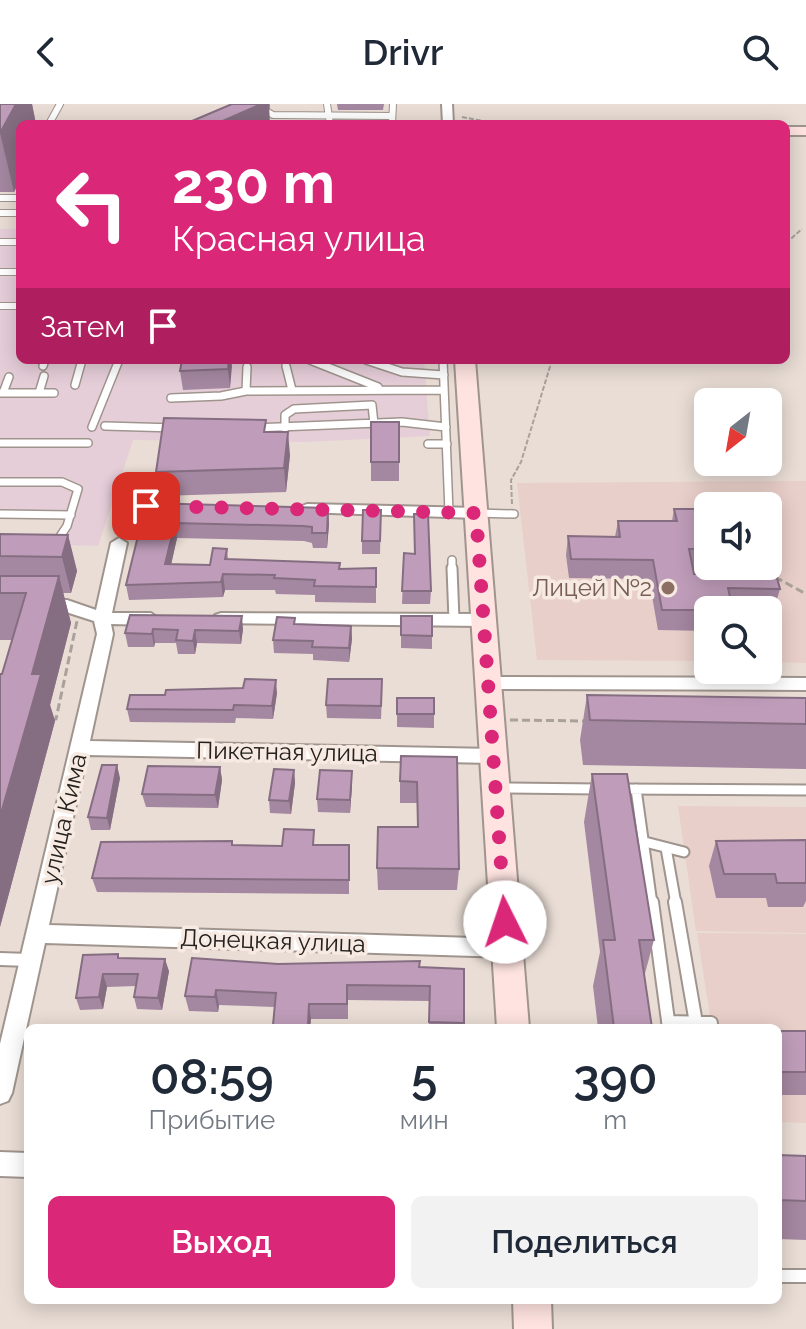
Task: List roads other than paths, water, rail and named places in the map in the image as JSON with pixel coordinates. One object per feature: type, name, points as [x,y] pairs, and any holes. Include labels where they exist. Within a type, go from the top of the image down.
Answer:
[{"type":"street","points":[[465,364],[513,1024]]},
{"type":"street","points":[[284,509],[476,513]]},
{"type":"street","name":"улица Кима","points":[[0,1093],[39,934],[105,634],[102,618],[119,543]]},
{"type":"street","points":[[0,605],[67,606],[102,618],[164,619]]},
{"type":"street","points":[[211,619],[483,620]]},
{"type":"street","points":[[488,683],[806,684]]},
{"type":"street","name":"Пикетная улица","points":[[80,748],[493,756]]},
{"type":"street","name":"Донецкая улица","points":[[39,934],[507,948]]},
{"type":"street","points":[[0,1164],[24,1165]]},
{"type":"street","points":[[532,1304],[533,1329]]},
{"type":"lane","points":[[266,104],[266,111],[273,115],[292,112],[331,116],[392,116]]},
{"type":"lane","points":[[327,104],[330,120]]},
{"type":"lane","points":[[392,120],[393,104]]},
{"type":"lane","points":[[75,385],[81,364]]},
{"type":"lane","points":[[92,427],[117,364]]},
{"type":"lane","points":[[320,364],[385,389]]},
{"type":"lane","points":[[392,364],[444,375]]},
{"type":"lane","points":[[443,364],[449,512]]},
{"type":"lane","points":[[286,366],[292,390]]},
{"type":"lane","points":[[246,391],[247,367]]},
{"type":"lane","points":[[39,393],[44,376]]},
{"type":"lane","points":[[9,377],[2,393],[54,393]]},
{"type":"lane","points":[[171,398],[221,396],[246,391],[444,390]]},
{"type":"lane","points":[[285,428],[285,415],[294,409],[341,406],[372,405],[374,424]]},
{"type":"lane","points":[[237,428],[402,422],[446,427]]},
{"type":"lane","points":[[105,426],[189,428]]},
{"type":"lane","points":[[0,443],[88,443]]},
{"type":"lane","points":[[428,444],[447,444]]},
{"type":"lane","points":[[0,482],[62,482],[78,489],[59,541],[50,548]]},
{"type":"lane","points":[[476,513],[514,514]]},
{"type":"lane","points":[[0,514],[71,515]]},
{"type":"lane","points":[[452,560],[454,620]]},
{"type":"lane","points":[[495,787],[806,790]]},
{"type":"lane","points":[[636,789],[668,1024]]},
{"type":"lane","points":[[645,842],[684,852]]},
{"type":"lane","points":[[666,848],[696,1023]]},
{"type":"lane","points":[[0,959],[32,960]]},
{"type":"lane","points":[[682,1024],[711,1023]]},
{"type":"lane","points":[[782,1276],[806,1276]]},
{"type":"place","name":"Лицей №2","points":[[668,588]]}]
